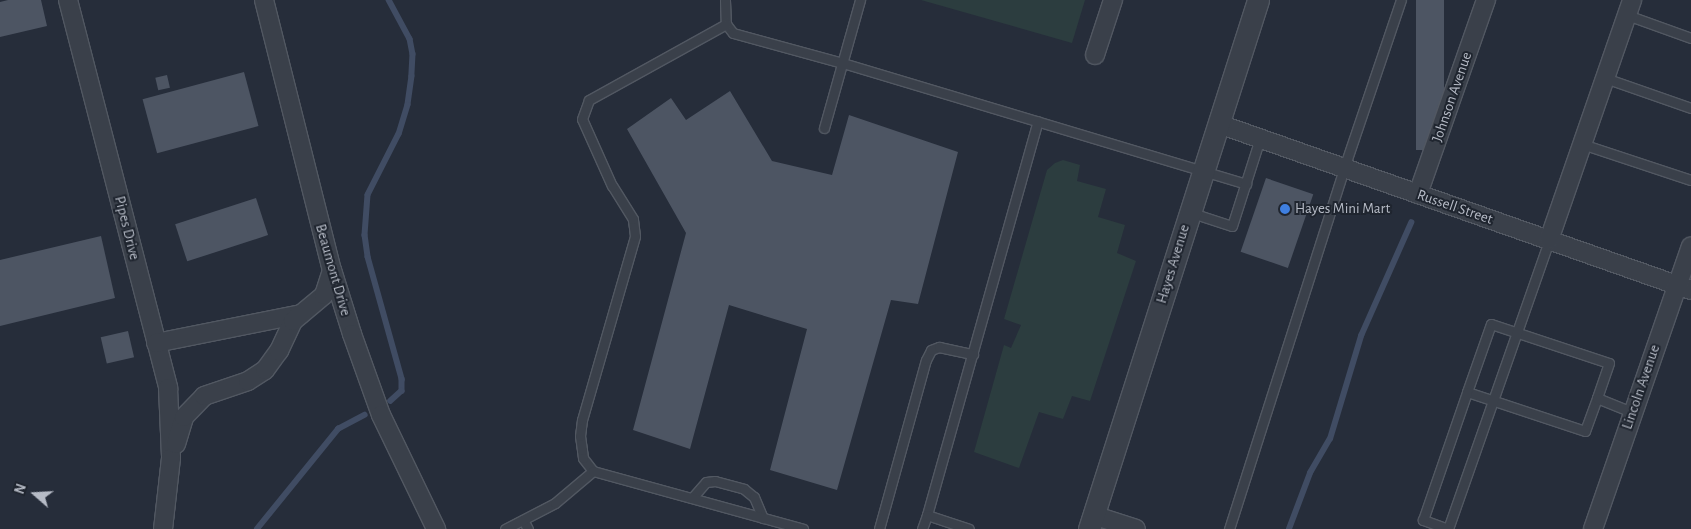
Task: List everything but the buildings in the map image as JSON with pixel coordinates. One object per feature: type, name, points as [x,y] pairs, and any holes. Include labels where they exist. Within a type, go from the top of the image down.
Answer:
[{"type":"street","name":"Pipes Drive","points":[[68,0],[168,388],[171,458],[163,529]]},
{"type":"street","name":"Beaumont Drive","points":[[264,0],[332,270],[352,334],[381,415],[436,529]]},
{"type":"street","points":[[1095,55],[1113,0]]},
{"type":"street","name":"Hayes Avenue","points":[[1091,522],[1258,0]]},
{"type":"street","name":"Johnson Avenue","points":[[1418,194],[1486,0]]},
{"type":"street","points":[[1549,240],[1630,7]]},
{"type":"street","name":"Russell Street","points":[[1219,124],[1684,287]]},
{"type":"street","name":"Lincoln Avenue","points":[[1593,529],[1632,412],[1684,287],[1691,246]]},
{"type":"street","name":"Pipes Drive","points":[[171,458],[184,417],[204,396],[248,381],[265,370],[279,351],[293,322],[324,295],[332,270]]},
{"type":"street","points":[[156,343],[301,314]]},
{"type":"street","points":[[1091,522],[1136,529]]},
{"type":"lane","points":[[725,0],[726,24],[733,33],[843,63],[1246,184]]},
{"type":"lane","points":[[824,128],[860,0]]},
{"type":"lane","points":[[1229,529],[1344,168],[1401,0]]},
{"type":"lane","points":[[1630,7],[1691,38]]},
{"type":"lane","points":[[726,24],[589,100],[582,119],[612,186],[633,219],[635,236],[582,420],[583,458],[593,471],[803,529]]},
{"type":"lane","points":[[1605,78],[1691,108]]},
{"type":"lane","points":[[922,529],[928,515],[1038,121]]},
{"type":"lane","points":[[1189,212],[1232,226],[1260,138]]},
{"type":"lane","points":[[1582,144],[1691,180]]},
{"type":"lane","points":[[1467,392],[1494,401],[1585,431],[1609,363],[1518,332],[1491,324],[1467,392],[1423,520],[1448,529],[1494,401],[1518,332],[1549,240]]},
{"type":"lane","points":[[879,529],[926,360],[931,350],[940,347],[973,354]]},
{"type":"lane","points":[[1597,398],[1632,412]]},
{"type":"lane","points":[[505,529],[555,502],[593,471]]},
{"type":"lane","points":[[692,498],[706,482],[715,481],[744,490],[754,497],[763,518]]},
{"type":"lane","points":[[928,515],[969,529]]},
{"type":"lane","points":[[523,520],[528,529]]},
{"type":"shaded area","points":[[921,0],[1085,0],[1072,43]]},
{"type":"shaded area","points":[[1063,160],[1080,165],[1077,181],[1106,189],[1098,217],[1125,225],[1117,253],[1136,261],[1090,401],[1072,396],[1063,419],[1039,412],[1019,468],[974,452],[1004,345],[1011,348],[1021,325],[1004,319],[1047,170],[1055,163]]},
{"type":"waterway","points":[[389,0],[410,39],[413,54],[412,76],[408,105],[399,134],[368,195],[365,235],[368,257],[402,379],[402,391],[391,401]]},
{"type":"waterway","points":[[1289,529],[1310,473],[1330,439],[1361,336],[1411,223]]},
{"type":"waterway","points":[[257,529],[338,429],[364,415]]},
{"type":"place","name":"Hayes Mini Mart","points":[[1285,209]]}]
